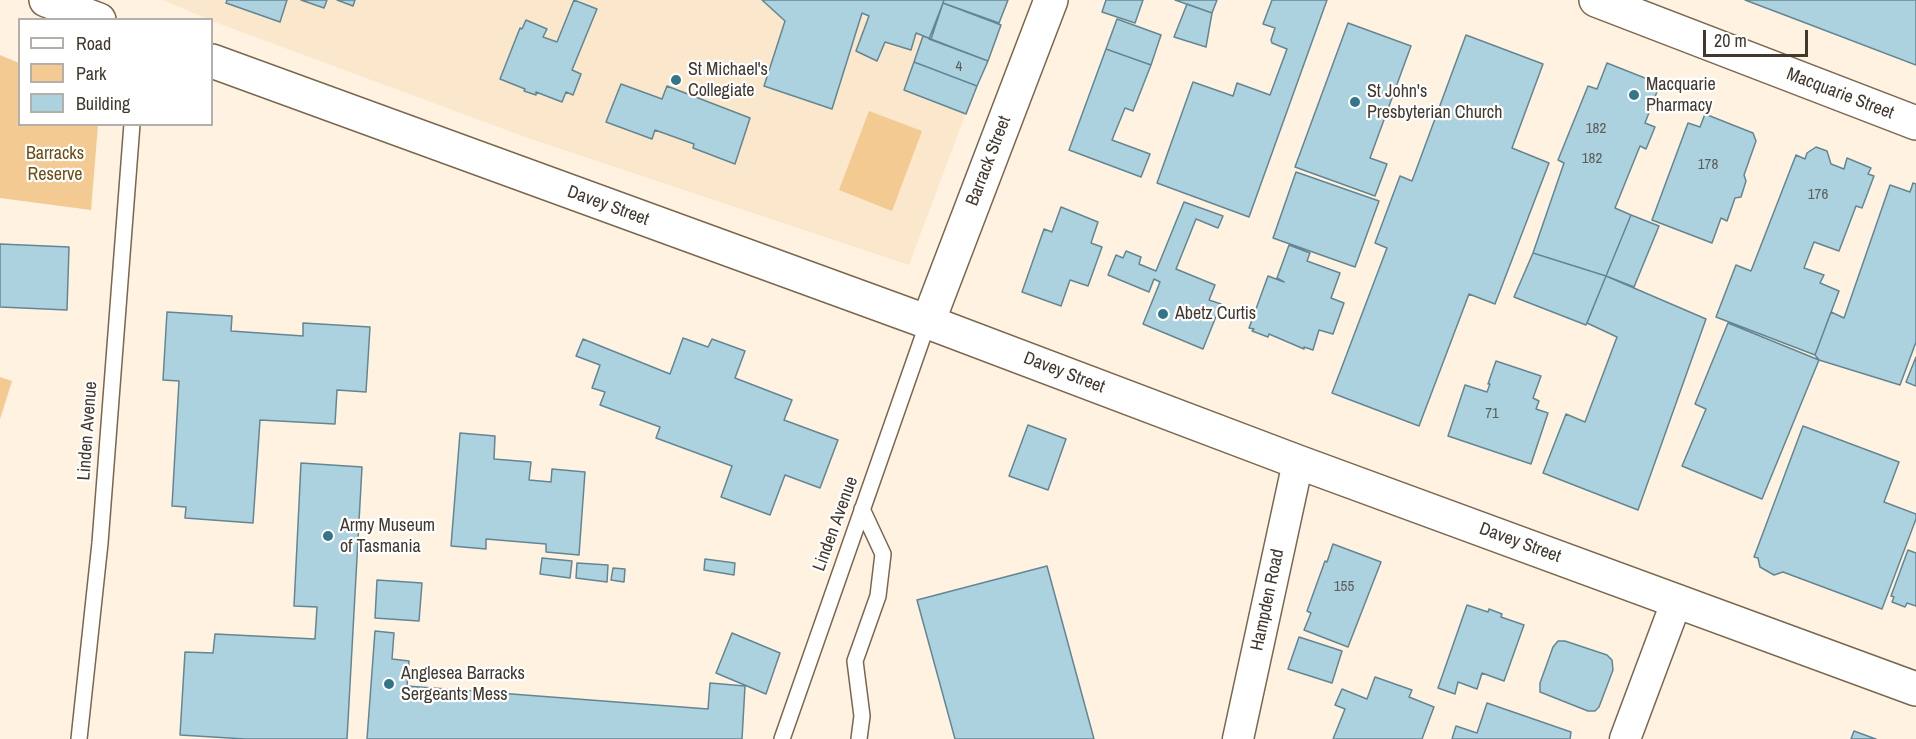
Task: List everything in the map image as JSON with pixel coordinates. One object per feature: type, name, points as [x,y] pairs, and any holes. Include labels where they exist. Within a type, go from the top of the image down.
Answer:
[{"type":"main road","points":[[46,0],[94,18]]},
{"type":"main road","name":"Barrack Street","points":[[928,322],[1051,0]]},
{"type":"main road","name":"Macquarie Street","points":[[1596,0],[1916,123]]},
{"type":"main road","name":"Davey Street","points":[[213,61],[928,322],[1298,462],[1916,689]]},
{"type":"street","name":"Hampden Road","points":[[1238,739],[1298,462]]},
{"type":"street","points":[[1625,739],[1677,600]]},
{"type":"lane","name":"Linden Avenue","points":[[79,739],[100,543],[132,126]]},
{"type":"lane","name":"Linden Avenue","points":[[782,739],[928,322]]},
{"type":"lane","points":[[859,739],[862,716],[855,661],[878,596],[884,554],[862,509]]},
{"type":"shaded area","name":"St Michael's Collegiate","points":[[163,0],[1008,0],[909,265],[528,138],[213,21],[213,18],[205,18]]},
{"type":"green space","name":"Barracks Reserve","points":[[0,55],[18,63],[18,126],[98,126],[91,210],[0,198]]},
{"type":"green space","points":[[869,111],[922,131],[892,211],[839,190]]},
{"type":"green space","points":[[0,377],[12,381],[0,419]]},
{"type":"building","points":[[227,0],[287,0],[280,22],[226,3]]},
{"type":"building","points":[[301,0],[327,0],[324,8]]},
{"type":"building","points":[[337,0],[355,0],[353,6]]},
{"type":"building","points":[[574,0],[597,9],[572,70],[581,74],[573,95],[566,92],[562,102],[536,92],[536,95],[524,91],[525,89],[500,79],[520,28],[522,29],[526,20],[547,29],[543,37],[557,42]]},
{"type":"building","points":[[762,0],[944,0],[931,39],[916,33],[911,50],[885,42],[877,61],[856,51],[869,16],[862,13],[832,109],[764,86],[785,21]]},
{"type":"building","points":[[944,0],[1008,0],[999,23],[943,3]]},
{"type":"building","points":[[1106,0],[1143,0],[1135,23],[1102,12]]},
{"type":"building","points":[[1175,0],[1217,0],[1212,13]]},
{"type":"building","points":[[1272,0],[1327,0],[1249,217],[1157,183],[1193,82],[1233,96],[1237,83],[1270,95],[1287,49],[1272,43],[1275,28],[1263,24]]},
{"type":"building","points":[[1745,0],[1916,0],[1916,65],[1782,14]]},
{"type":"building","points":[[943,3],[1001,25],[988,61],[929,39]]},
{"type":"building","points":[[1187,4],[1212,13],[1206,47],[1174,37]]},
{"type":"building","points":[[1117,19],[1161,35],[1151,65],[1106,49]]},
{"type":"building","name":"St John's Presbyterian Church","points":[[1348,23],[1411,46],[1370,158],[1387,164],[1375,196],[1295,167]]},
{"type":"building","points":[[1466,35],[1543,64],[1512,148],[1549,163],[1495,304],[1469,294],[1419,426],[1332,393],[1387,248],[1375,243],[1400,176],[1412,181]]},
{"type":"building","points":[[923,36],[988,61],[977,86],[914,62]]},
{"type":"building","points":[[1106,49],[1151,65],[1133,111],[1125,108],[1112,140],[1150,154],[1141,177],[1069,150]]},
{"type":"building","points":[[914,62],[977,86],[966,114],[904,90]]},
{"type":"building","points":[[1607,63],[1660,84],[1645,123],[1655,127],[1646,149],[1640,146],[1615,208],[1631,215],[1606,276],[1533,253],[1564,163],[1558,160],[1588,86],[1597,89]]},
{"type":"building","points":[[621,84],[662,99],[667,86],[750,118],[735,164],[693,148],[694,144],[655,130],[652,139],[606,122]]},
{"type":"building","points":[[1705,114],[1753,133],[1756,141],[1744,175],[1746,181],[1741,197],[1735,198],[1727,221],[1721,218],[1712,243],[1652,220],[1688,123],[1700,127]]},
{"type":"building","points":[[1816,147],[1827,151],[1831,164],[1844,169],[1847,158],[1871,168],[1868,174],[1874,176],[1862,208],[1856,206],[1839,251],[1814,242],[1804,268],[1824,275],[1820,283],[1839,291],[1815,355],[1716,317],[1736,265],[1751,271],[1796,155],[1805,159],[1807,153]]},
{"type":"building","points":[[1296,172],[1379,201],[1355,267],[1273,238]]},
{"type":"building","points":[[1913,183],[1916,184],[1916,342],[1900,385],[1819,360],[1815,355],[1831,312],[1844,318],[1890,185],[1910,192]]},
{"type":"building","points":[[1184,202],[1223,216],[1218,228],[1196,219],[1176,269],[1215,285],[1209,300],[1221,304],[1203,349],[1143,324],[1160,282],[1154,279],[1149,292],[1108,275],[1116,255],[1123,258],[1126,251],[1141,257],[1139,264],[1156,271]]},
{"type":"building","points":[[1061,207],[1098,222],[1091,243],[1102,247],[1088,286],[1070,280],[1061,306],[1022,292],[1044,229],[1052,232]]},
{"type":"building","points":[[1631,215],[1659,226],[1634,287],[1606,276]]},
{"type":"building","points":[[0,244],[69,247],[67,310],[0,307]]},
{"type":"building","points":[[1289,245],[1310,253],[1307,261],[1340,273],[1331,298],[1344,303],[1333,334],[1319,330],[1313,350],[1304,347],[1304,349],[1269,334],[1268,337],[1249,328],[1268,276],[1284,282],[1277,278]]},
{"type":"building","points":[[1533,253],[1606,276],[1586,325],[1514,297]]},
{"type":"building","points":[[1606,276],[1706,319],[1638,510],[1543,473],[1566,414],[1585,422],[1617,337],[1587,323]]},
{"type":"building","points":[[167,312],[232,316],[231,331],[303,336],[303,323],[370,327],[366,392],[337,390],[335,424],[260,420],[253,523],[185,518],[186,507],[172,506],[179,381],[163,380]]},
{"type":"building","points":[[1728,323],[1819,360],[1762,499],[1682,466],[1706,409],[1695,404]]},
{"type":"building","points":[[683,338],[708,347],[712,339],[745,351],[735,378],[792,400],[784,420],[838,440],[820,488],[785,475],[770,515],[721,497],[732,466],[656,438],[660,427],[600,405],[605,392],[592,388],[600,365],[576,356],[583,339],[670,374]]},
{"type":"building","points":[[1916,357],[1916,386],[1906,382]]},
{"type":"building","points":[[1496,361],[1541,376],[1533,398],[1539,401],[1536,409],[1548,413],[1531,464],[1448,436],[1465,385],[1487,392]]},
{"type":"building","points":[[1028,425],[1066,439],[1048,490],[1009,476]]},
{"type":"building","points":[[1803,426],[1899,462],[1884,502],[1916,514],[1916,519],[1882,609],[1783,572],[1774,575],[1760,567],[1758,558],[1754,557]]},
{"type":"building","points":[[460,433],[495,436],[494,459],[531,462],[529,480],[551,482],[552,469],[585,472],[579,555],[546,552],[546,544],[486,539],[486,549],[451,546]]},
{"type":"building","name":"Army Museum of Tasmania","points":[[301,463],[362,467],[347,739],[245,739],[180,735],[185,652],[213,653],[215,634],[315,639],[317,607],[294,606]]},
{"type":"building","points":[[1333,544],[1381,562],[1348,647],[1304,630],[1311,613],[1307,611]]},
{"type":"building","points":[[1908,550],[1916,553],[1916,606],[1907,603],[1905,607],[1892,602],[1894,597],[1891,596]]},
{"type":"building","points":[[542,558],[572,561],[570,578],[540,574]]},
{"type":"building","points":[[705,559],[735,563],[734,575],[704,570]]},
{"type":"building","points":[[577,563],[608,565],[607,582],[576,578]]},
{"type":"building","points":[[1047,566],[1094,739],[955,739],[917,600]]},
{"type":"building","points":[[613,568],[625,569],[624,582],[611,580]]},
{"type":"building","points":[[377,580],[422,583],[419,621],[375,618]]},
{"type":"building","points":[[1467,605],[1488,612],[1489,609],[1502,614],[1501,617],[1524,625],[1504,681],[1482,673],[1477,689],[1458,682],[1455,694],[1438,688]]},
{"type":"building","name":"Anglesea Barracks Sergeants Mess","points":[[375,631],[394,633],[392,659],[409,661],[407,686],[708,709],[710,683],[745,686],[742,739],[367,739]]},
{"type":"building","points":[[732,633],[780,653],[766,694],[716,673]]},
{"type":"building","points":[[1299,637],[1342,651],[1332,683],[1288,669]]},
{"type":"building","points":[[1558,641],[1565,641],[1607,655],[1612,660],[1613,670],[1599,707],[1595,711],[1588,711],[1540,692],[1540,683],[1553,647]]},
{"type":"building","points":[[1375,677],[1412,690],[1409,697],[1434,707],[1422,739],[1333,739],[1345,709],[1335,705],[1342,689],[1367,699]]},
{"type":"building","points":[[1487,703],[1571,732],[1570,739],[1452,739],[1456,726],[1477,733]]},
{"type":"building","points":[[1854,731],[1873,738],[1876,739],[1851,739]]},
{"type":"place","name":"St Michael's Collegiate","points":[[676,80]]},
{"type":"place","name":"Macquarie Pharmacy","points":[[1634,95]]},
{"type":"place","name":"St John's Presbyterian Church","points":[[1355,102]]},
{"type":"place","name":"Abetz Curtis","points":[[1163,314]]},
{"type":"place","name":"Army Museum of Tasmania","points":[[328,536]]},
{"type":"place","name":"Anglesea Barracks Sergeants Mess","points":[[389,684]]}]
